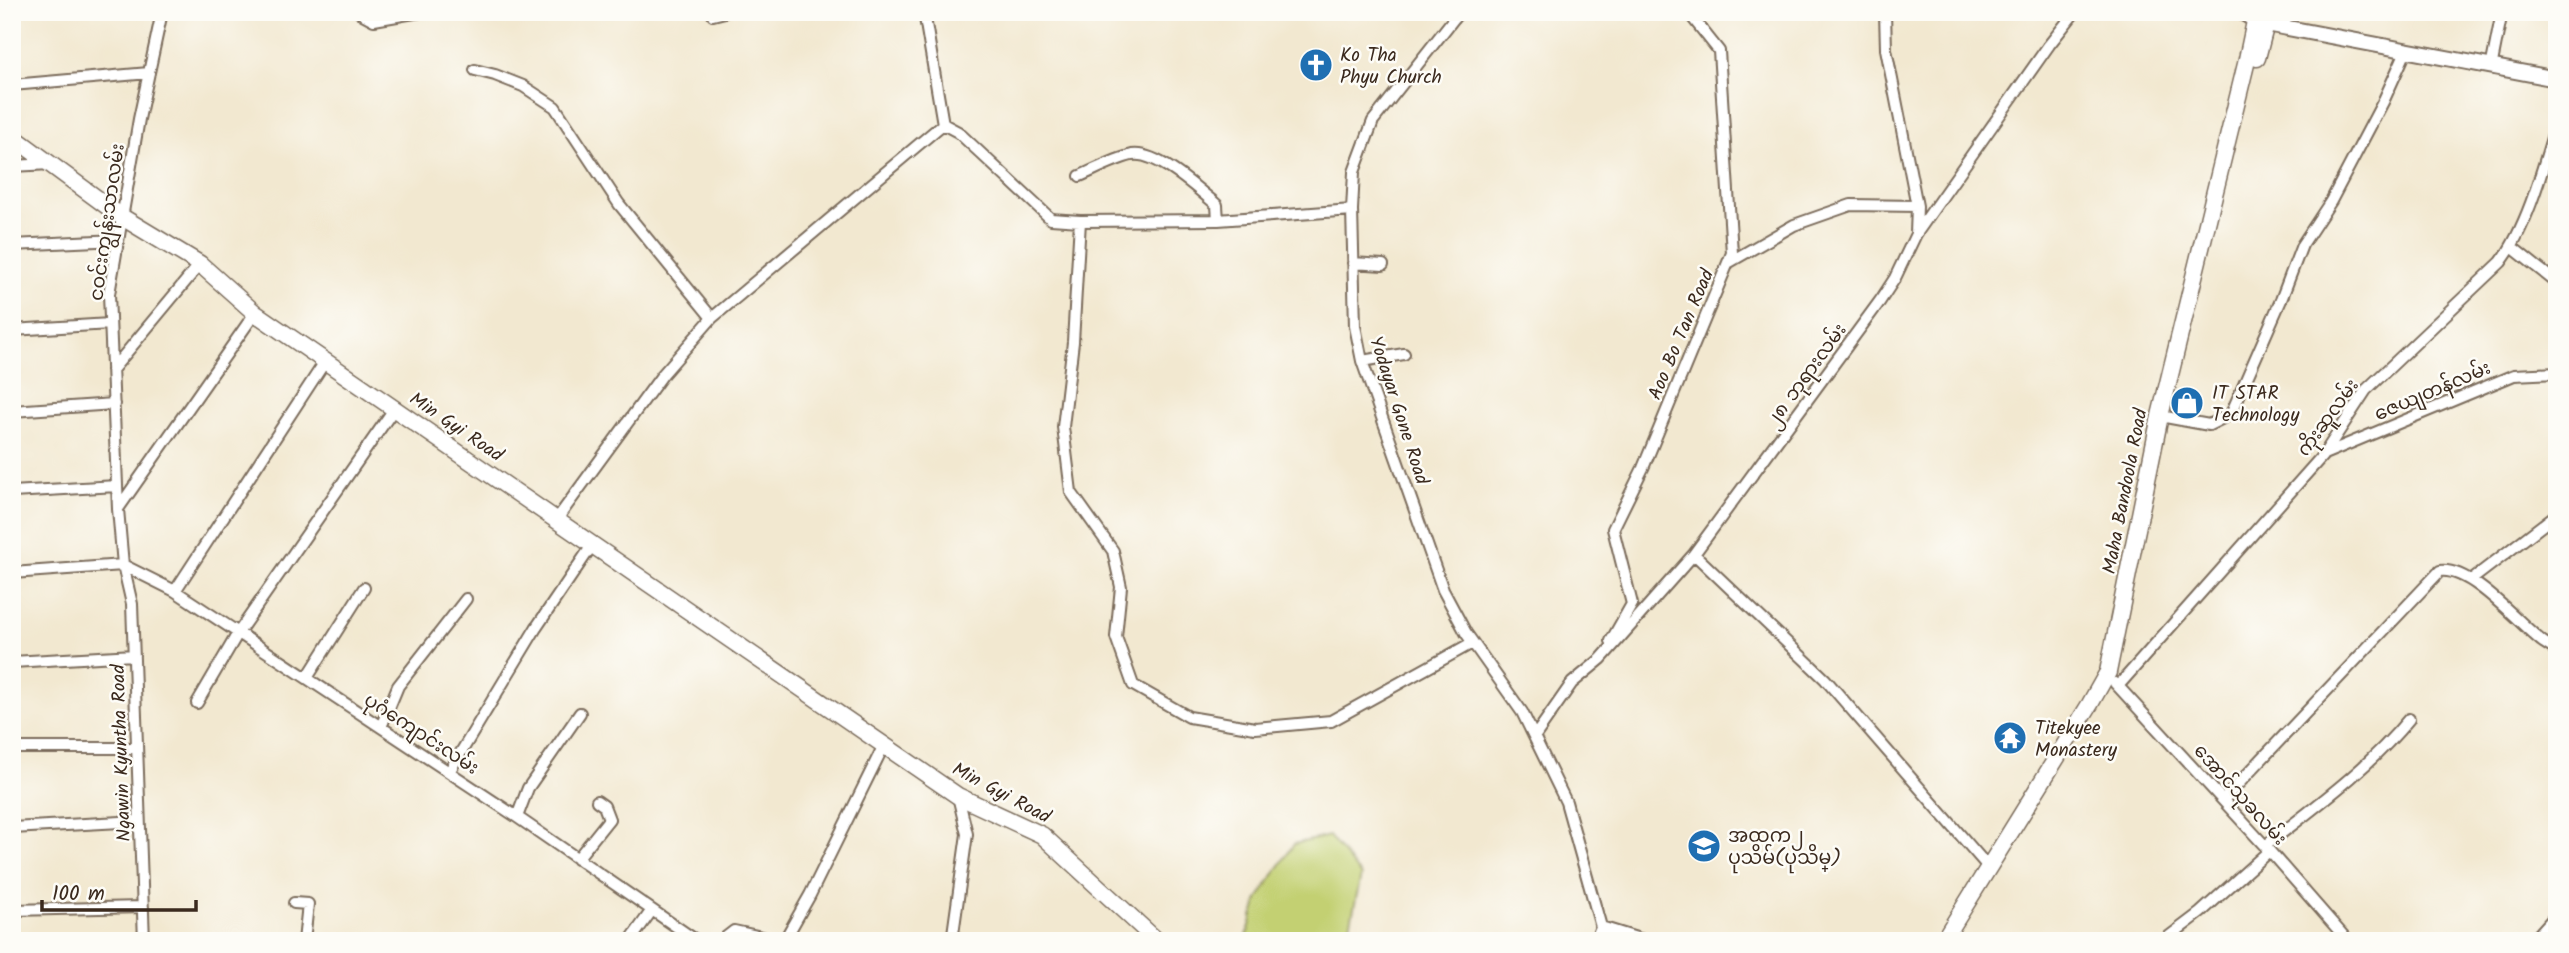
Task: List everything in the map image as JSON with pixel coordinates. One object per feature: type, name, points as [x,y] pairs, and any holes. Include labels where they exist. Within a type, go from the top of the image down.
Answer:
[{"type":"main road","name":"Maha Bandoola Road","points":[[1954,941],[2098,711],[2113,680],[2165,417],[2246,64],[2261,17]]},
{"type":"main road","name":"Min Gyi Road","points":[[12,136],[122,217],[200,264],[255,313],[885,743],[958,796],[1042,835],[1157,941]]},
{"type":"main road","name":"Maha Bandoola Road","points":[[1943,941],[2113,680]]},
{"type":"street","name":"ငဝင်းကျွန်းသာလမ်း","points":[[123,565],[118,509],[109,294],[162,12]]},
{"type":"street","points":[[359,12],[374,20],[420,12]]},
{"type":"street","points":[[712,12],[713,15],[725,12]]},
{"type":"street","points":[[924,12],[943,124]]},
{"type":"street","name":"Yodayar Gone Road","points":[[1459,12],[1373,121],[1354,172],[1352,210],[1355,326],[1362,360],[1444,590],[1472,643],[1522,712],[1566,802],[1601,927]]},
{"type":"street","name":"Aoo Bo Tan Road","points":[[1601,659],[1632,604],[1613,529],[1643,468],[1732,253],[1719,51],[1688,12]]},
{"type":"street","points":[[1885,12],[1886,49],[1917,206],[1916,234]]},
{"type":"street","name":"၂၈ ဘုရားလမ်း","points":[[1535,736],[1572,683],[1601,659],[1694,554],[1880,302],[1916,234],[2075,12]]},
{"type":"street","points":[[2238,12],[2491,68],[2557,79]]},
{"type":"street","points":[[2491,68],[2502,12]]},
{"type":"street","points":[[2165,417],[2209,425],[2231,414],[2302,245],[2331,201],[2383,102],[2407,49]]},
{"type":"street","points":[[475,69],[523,86],[555,107],[619,204],[712,318]]},
{"type":"street","points":[[12,85],[149,73]]},
{"type":"street","name":"ကိုးဆူလမ်း","points":[[2113,680],[2324,454],[2366,390],[2501,262],[2512,247],[2557,121]]},
{"type":"street","points":[[943,124],[958,132],[1051,219],[1218,220],[1352,210]]},
{"type":"street","points":[[557,519],[663,374],[712,318],[943,124]]},
{"type":"street","points":[[1080,176],[1134,155],[1154,160],[1182,176],[1217,205],[1218,220]]},
{"type":"street","points":[[12,166],[53,164]]},
{"type":"street","points":[[1728,263],[1794,225],[1851,205],[1917,206]]},
{"type":"street","points":[[1080,221],[1073,342],[1063,427],[1070,492],[1114,551],[1121,587],[1116,637],[1133,685],[1189,717],[1255,728],[1331,721],[1472,643]]},
{"type":"street","points":[[12,245],[118,240]]},
{"type":"street","points":[[2512,247],[2557,283]]},
{"type":"street","points":[[1353,263],[1383,265]]},
{"type":"street","points":[[112,370],[200,264]]},
{"type":"street","points":[[118,509],[255,313]]},
{"type":"street","points":[[12,330],[110,324]]},
{"type":"street","points":[[1362,360],[1404,355]]},
{"type":"street","points":[[175,591],[326,360]]},
{"type":"street","name":"ဇေယျတန်လမ်း","points":[[2324,454],[2514,375],[2557,373]]},
{"type":"street","points":[[12,411],[114,404]]},
{"type":"street","points":[[197,703],[238,633],[394,409]]},
{"type":"street","points":[[12,492],[117,486]]},
{"type":"street","points":[[2471,580],[2557,514]]},
{"type":"street","points":[[449,772],[536,628],[593,544]]},
{"type":"street","points":[[1694,554],[1825,679],[1989,868]]},
{"type":"street","points":[[12,573],[123,565]]},
{"type":"street","name":"ပုဂံကျောင်းလမ်း","points":[[123,565],[175,591],[517,817],[697,941]]},
{"type":"street","name":"Ngawin Kyuntha Road","points":[[123,565],[132,604],[144,941]]},
{"type":"street","points":[[2223,800],[2440,571],[2449,570],[2471,580],[2543,642],[2557,647]]},
{"type":"street","points":[[307,678],[364,588]]},
{"type":"street","points":[[381,727],[398,685],[466,600]]},
{"type":"street","points":[[12,662],[134,654]]},
{"type":"street","name":"အောင်သုခလမ်း","points":[[2113,680],[2267,848],[2341,938]]},
{"type":"street","points":[[517,817],[528,788],[580,713]]},
{"type":"street","points":[[2163,941],[2200,913],[2267,848],[2396,735],[2409,719]]},
{"type":"street","points":[[721,941],[734,931],[782,941],[810,895],[885,743]]},
{"type":"street","points":[[12,748],[137,747]]},
{"type":"street","points":[[952,941],[967,834],[958,796]]},
{"type":"street","points":[[577,859],[609,819],[604,806],[597,801]]},
{"type":"street","points":[[12,828],[139,821]]},
{"type":"street","points":[[294,902],[308,904],[303,941]]},
{"type":"street","points":[[12,910],[143,907]]},
{"type":"street","points":[[630,941],[652,910]]},
{"type":"street","points":[[2533,941],[2557,914]]},
{"type":"street","points":[[1595,941],[1601,927],[1646,941]]},
{"type":"green space","points":[[1329,836],[1361,876],[1350,926],[1329,941],[1252,941],[1247,936],[1258,899],[1294,844]]},
{"type":"place","name":"Ko Tha Phyu Church","points":[[1316,65]]},
{"type":"place","name":"IT STAR Technology","points":[[2187,403]]},
{"type":"place","name":"Titekyee Monastery","points":[[2010,738]]},
{"type":"place","name":"အထက၂ ပုသိမ်(ပုသိမ္)","points":[[1704,846]]}]
